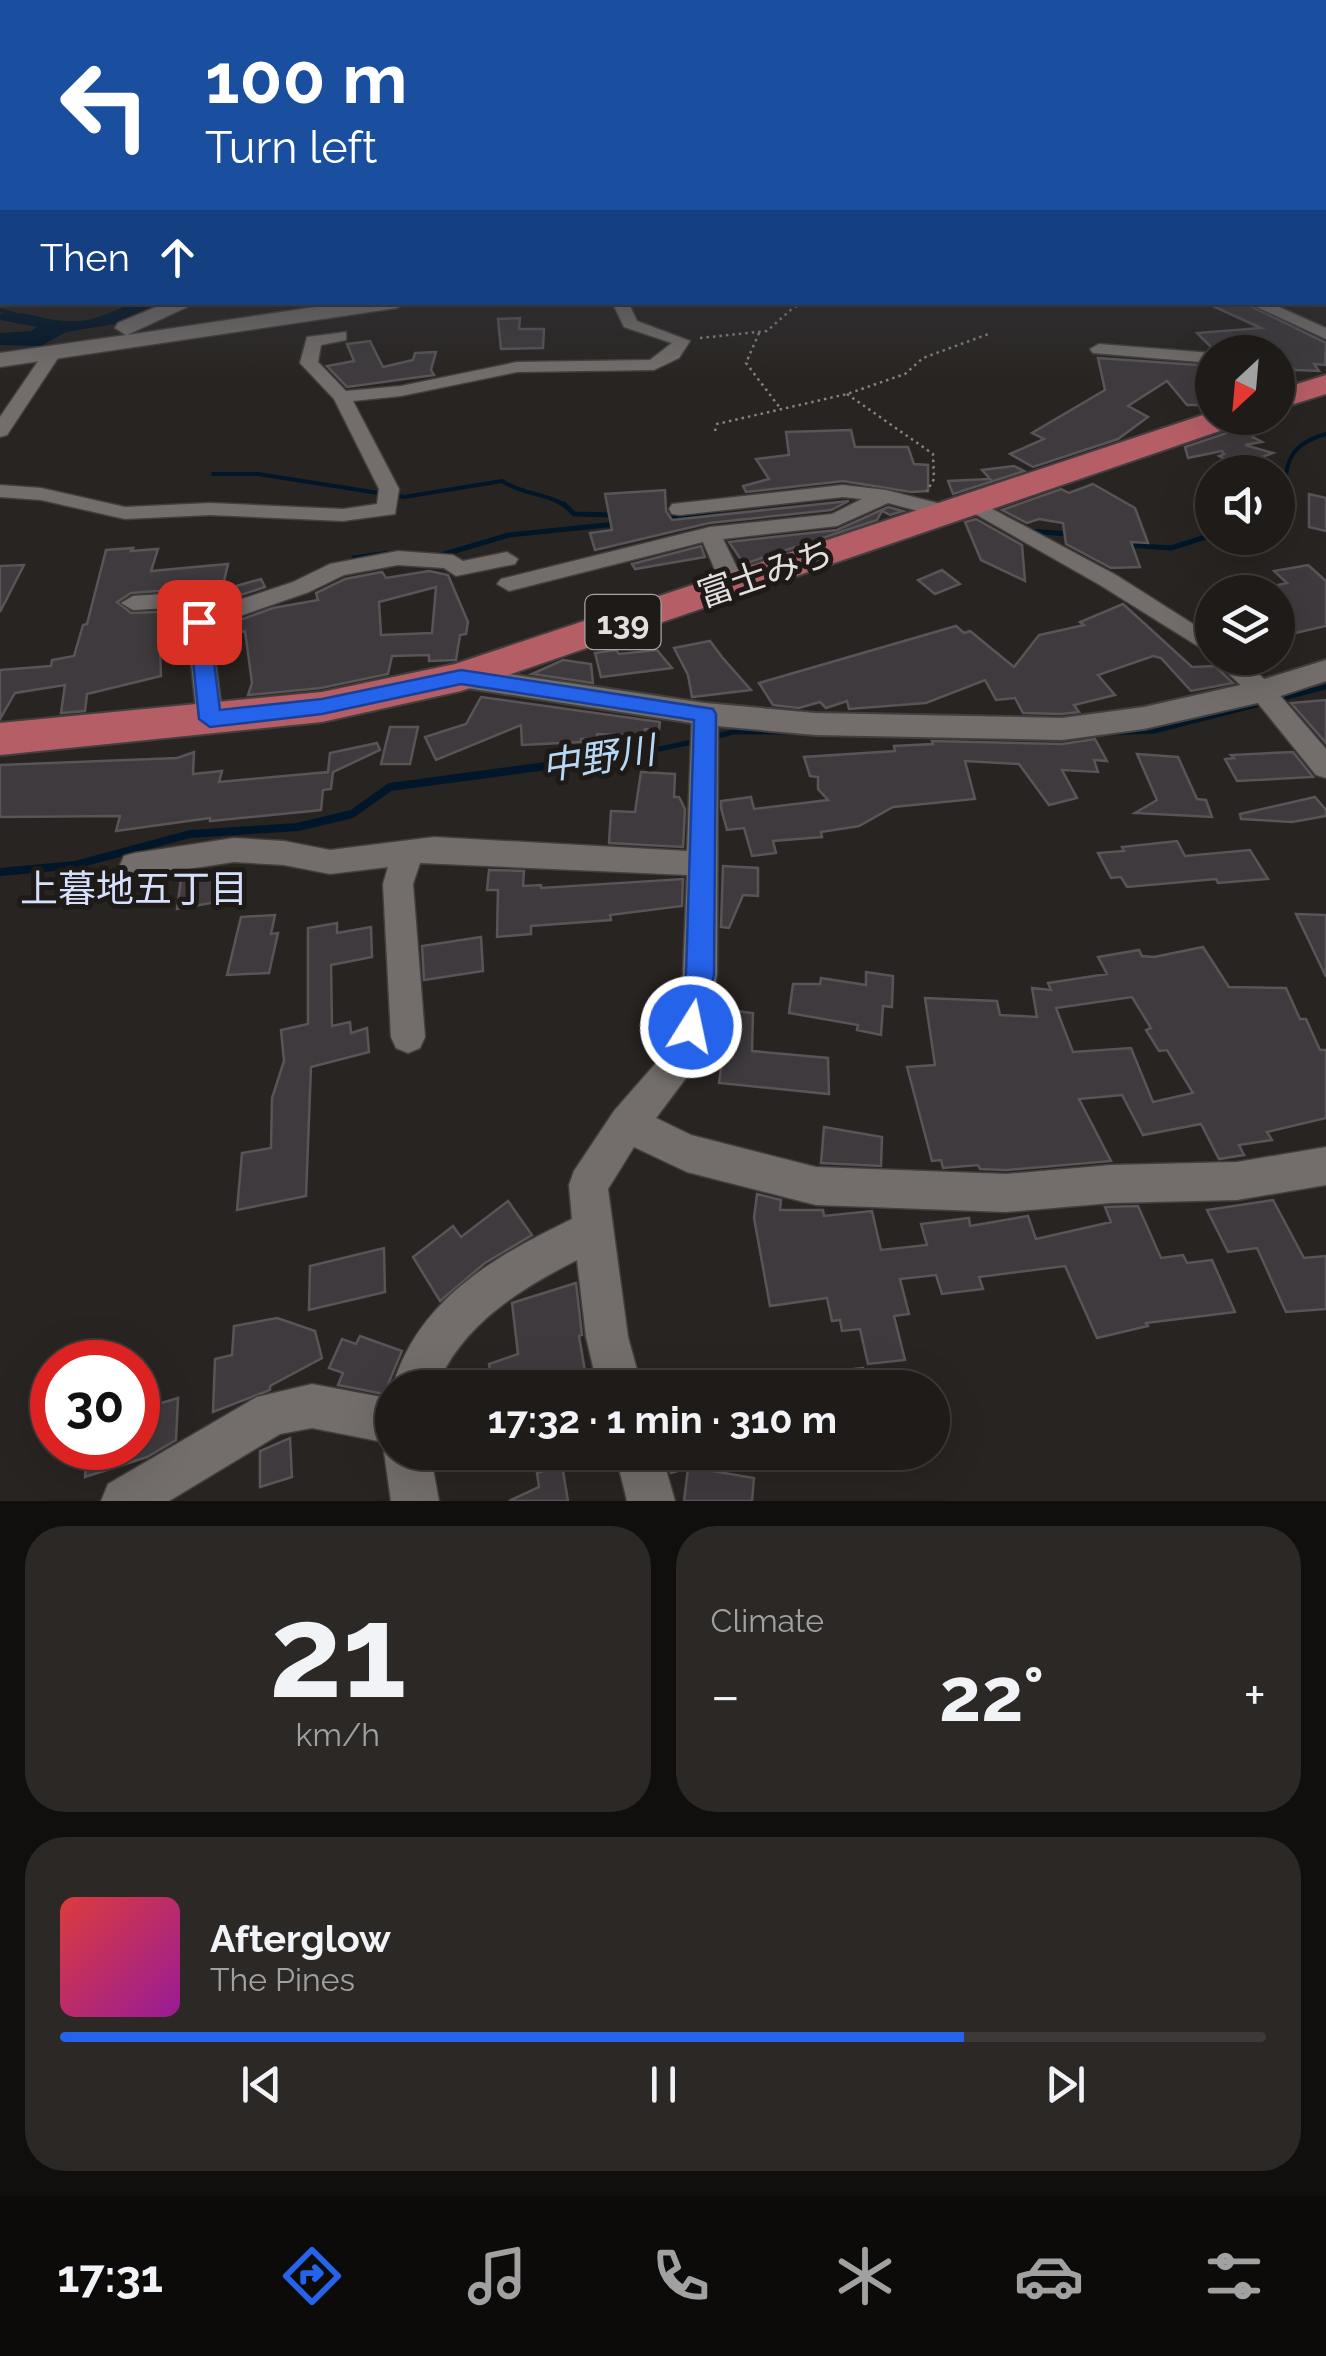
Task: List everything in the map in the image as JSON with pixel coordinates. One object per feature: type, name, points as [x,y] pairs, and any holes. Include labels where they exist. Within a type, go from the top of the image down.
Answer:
[{"type":"highway","points":[[1295,394],[1326,384]]},
{"type":"highway","name":"富士みち","points":[[0,739],[322,707],[461,677],[945,506],[1195,428]]},
{"type":"main road","points":[[53,352],[99,339],[181,305]]},
{"type":"main road","points":[[0,360],[376,305]]},
{"type":"street","points":[[342,398],[401,391],[517,366],[654,365],[673,354],[682,341],[630,324],[621,305]]},
{"type":"street","points":[[1261,305],[1326,334]]},
{"type":"street","points":[[0,491],[41,494],[125,512],[210,509],[343,515],[387,509],[389,489],[342,398],[308,363],[313,341],[340,336]]},
{"type":"street","points":[[1100,349],[1195,357]]},
{"type":"street","points":[[0,431],[53,352]]},
{"type":"street","points":[[680,509],[843,491],[945,506],[1108,580],[1195,636]]},
{"type":"street","points":[[509,584],[710,534],[837,520],[886,496]]},
{"type":"street","points":[[710,534],[733,584]]},
{"type":"street","points":[[199,622],[354,566],[398,558],[445,560],[454,562],[456,569],[507,559]]},
{"type":"street","points":[[133,603],[196,598],[210,719]]},
{"type":"street","points":[[461,677],[705,727],[815,724],[1062,729],[1268,698],[1326,670]]},
{"type":"street","points":[[1243,675],[1268,698],[1326,768]]},
{"type":"street","points":[[616,1370],[607,1336],[588,1185],[628,1124],[686,1054],[700,974],[705,727]]},
{"type":"street","points":[[134,865],[234,850],[330,862],[434,849],[701,864]]},
{"type":"street","points":[[407,854],[398,884],[408,1036]]},
{"type":"street","points":[[628,1124],[688,1153],[816,1186],[1006,1192],[1110,1184],[1236,1181],[1326,1166]]},
{"type":"street","points":[[419,1370],[439,1338],[482,1294],[525,1263],[594,1230]]},
{"type":"street","points":[[125,1501],[273,1413],[312,1406],[375,1419]]},
{"type":"street","points":[[411,1470],[415,1501]]},
{"type":"street","points":[[643,1470],[651,1501]]},
{"type":"path","points":[[689,339],[759,332],[802,305]]},
{"type":"path","points":[[759,332],[746,363],[780,408]]},
{"type":"path","points":[[715,431],[717,424],[848,394],[905,374],[923,358],[990,333]]},
{"type":"path","points":[[848,394],[933,454],[934,479],[945,506]]},
{"type":"water","points":[[128,305],[156,305],[115,324],[66,332],[41,346],[0,345],[0,333],[37,327],[0,320],[0,314],[73,321]]},
{"type":"building","points":[[1211,305],[1248,305],[1326,343],[1325,365],[1314,364],[1319,371],[1295,370],[1295,335],[1197,333],[1261,328]]},
{"type":"building","points":[[520,318],[519,329],[544,329],[543,348],[501,349],[498,319]]},
{"type":"building","points":[[370,341],[383,367],[413,360],[415,353],[436,352],[431,370],[434,375],[347,387],[327,366],[354,361],[347,344]]},
{"type":"building","points":[[1098,358],[1195,365],[1195,405],[1187,405],[1167,381],[1128,406],[1148,417],[1118,439],[1033,467],[1010,454],[1044,439],[1032,433],[1105,390]]},
{"type":"building","points":[[851,430],[855,447],[908,447],[914,464],[928,465],[928,491],[843,481],[746,492],[743,486],[769,479],[756,459],[789,455],[786,432]]},
{"type":"building","points":[[1220,435],[1249,435],[1262,442],[1245,445],[1273,453],[1222,455],[1222,451],[1188,458],[1185,447]]},
{"type":"building","points":[[1014,466],[1024,471],[953,494],[948,481],[990,479],[982,470]]},
{"type":"building","points":[[1093,484],[1135,508],[1148,543],[1131,542],[1140,567],[1111,568],[1066,544],[1063,523],[1039,519],[1027,523],[1002,510],[1061,489],[1069,493]]},
{"type":"building","points":[[665,490],[666,511],[672,520],[849,501],[831,510],[709,523],[595,550],[590,533],[612,530],[605,494]]},
{"type":"building","points":[[1309,494],[1326,498],[1326,531],[1309,527]]},
{"type":"building","points":[[888,507],[903,511],[890,515],[882,511],[877,520],[744,564],[729,542],[837,530]]},
{"type":"building","points":[[976,519],[1022,545],[1025,581],[981,560],[965,522]]},
{"type":"building","points":[[701,546],[705,557],[635,569],[632,564]]},
{"type":"building","points":[[133,548],[131,551],[158,549],[151,571],[228,564],[222,590],[261,579],[265,587],[211,605],[208,593],[197,588],[131,593],[117,602],[131,613],[182,611],[185,643],[160,648],[161,676],[87,694],[85,711],[61,713],[65,685],[15,693],[0,719],[0,670],[51,666],[52,660],[74,656],[83,625],[87,624],[106,550]]},
{"type":"building","points":[[24,565],[0,612],[0,566]]},
{"type":"building","points":[[1308,565],[1326,581],[1326,626],[1295,633],[1295,575],[1278,575],[1274,571]]},
{"type":"building","points":[[942,570],[960,584],[935,594],[918,580]]},
{"type":"building","points":[[429,571],[448,575],[468,622],[466,634],[460,635],[456,660],[429,661],[429,655],[392,656],[388,674],[321,688],[248,695],[252,683],[245,631],[216,638],[215,629],[273,608],[318,600],[316,593],[345,579],[382,572],[386,578]],"holes":[[[436,587],[432,633],[381,635],[379,602]]]},
{"type":"building","points":[[1123,604],[1195,667],[1195,675],[1225,675],[1233,683],[1191,691],[1161,658],[1153,656],[1098,675],[1115,695],[1074,705],[1079,712],[1062,714],[1023,713],[1015,698],[996,700],[985,680],[926,703],[849,709],[847,701],[826,708],[820,702],[799,708],[773,705],[759,683],[956,626],[964,633],[970,631],[1014,667],[1039,635],[1084,625],[1080,622]]},
{"type":"building","points":[[710,641],[751,690],[692,697],[688,675],[674,648]]},
{"type":"building","points":[[616,650],[619,654],[657,650],[672,668],[601,677],[595,653]]},
{"type":"building","points":[[563,660],[591,664],[593,683],[532,674]]},
{"type":"building","points":[[481,697],[660,722],[659,730],[645,729],[643,736],[597,734],[597,738],[581,742],[522,745],[521,725],[436,760],[425,737],[466,724]]},
{"type":"building","points":[[1326,700],[1326,743],[1291,703]]},
{"type":"building","points":[[390,727],[418,727],[410,764],[381,764]]},
{"type":"building","points":[[1095,739],[1107,761],[1094,760],[1098,772],[1062,770],[1077,798],[1049,805],[1019,764],[965,761],[975,799],[893,807],[859,826],[821,832],[822,837],[773,841],[776,853],[752,856],[744,828],[727,830],[721,808],[721,801],[751,797],[754,809],[828,800],[818,789],[818,777],[810,776],[804,757],[895,751],[894,746],[933,744],[932,741],[1062,744]]},
{"type":"building","points":[[377,743],[380,750],[333,772],[331,789],[323,790],[321,810],[210,818],[116,831],[120,816],[0,817],[0,765],[177,758],[194,752],[193,774],[222,771],[219,782],[328,772],[330,753]]},
{"type":"building","points":[[1293,752],[1313,777],[1237,781],[1225,759],[1234,758],[1231,755]]},
{"type":"building","points":[[1137,754],[1178,757],[1197,799],[1206,800],[1212,817],[1135,813],[1157,800]]},
{"type":"building","points":[[641,772],[675,774],[674,797],[679,797],[685,809],[683,847],[609,843],[611,811],[635,812]]},
{"type":"building","points":[[1315,797],[1326,810],[1326,816],[1292,822],[1241,819],[1240,814]]},
{"type":"building","points":[[1177,841],[1185,856],[1250,850],[1268,879],[1127,887],[1121,877],[1111,878],[1098,853]]},
{"type":"building","points":[[723,866],[758,868],[758,896],[743,895],[729,928],[721,927]]},
{"type":"building","points":[[489,870],[524,871],[523,886],[541,888],[683,879],[682,906],[610,915],[611,920],[531,926],[531,934],[497,937],[498,890],[487,890]]},
{"type":"building","points":[[225,871],[225,876],[236,874],[234,899],[177,909],[181,879]]},
{"type":"building","points":[[1296,914],[1326,915],[1326,977],[1308,939]]},
{"type":"building","points":[[275,915],[271,934],[278,933],[269,973],[227,975],[241,917]]},
{"type":"building","points":[[337,923],[337,933],[371,927],[372,957],[331,965],[332,1026],[350,1022],[351,1033],[367,1028],[369,1052],[311,1067],[306,1196],[237,1210],[242,1153],[271,1148],[272,1098],[284,1061],[281,1030],[308,1024],[308,928]]},
{"type":"building","points":[[481,937],[483,971],[424,980],[422,946]]},
{"type":"building","points":[[1203,947],[1229,987],[1286,988],[1320,1050],[1326,1050],[1326,1118],[1267,1132],[1272,1140],[1239,1145],[1244,1155],[1219,1159],[1201,1124],[1143,1135],[1122,1095],[1079,1099],[1111,1161],[1006,1170],[980,1169],[978,1165],[943,1168],[941,1160],[932,1161],[907,1067],[935,1065],[925,998],[997,1001],[1000,1015],[1037,1017],[1032,988],[1051,990],[1048,983],[1107,974],[1098,957],[1139,950],[1142,956]],"holes":[[[1132,997],[1151,1028],[1146,1030],[1159,1051],[1167,1050],[1193,1093],[1153,1102],[1131,1048],[1073,1052],[1056,1008]]]},
{"type":"building","points":[[866,972],[893,976],[892,1007],[883,1006],[881,1035],[857,1030],[858,1025],[789,1013],[793,984],[820,984],[821,978],[866,985]]},
{"type":"building","points":[[729,1010],[753,1013],[752,1051],[828,1058],[829,1094],[719,1083]]},
{"type":"building","points":[[824,1127],[882,1137],[881,1166],[821,1163]]},
{"type":"building","points":[[757,1194],[781,1200],[780,1210],[823,1210],[824,1216],[872,1211],[881,1250],[927,1245],[921,1224],[969,1218],[970,1226],[1028,1216],[1036,1239],[1111,1222],[1105,1207],[1138,1206],[1161,1258],[1183,1255],[1187,1263],[1212,1260],[1235,1312],[1146,1323],[1148,1326],[1097,1338],[1065,1266],[979,1277],[983,1289],[942,1294],[936,1275],[900,1279],[909,1314],[894,1316],[905,1360],[868,1364],[860,1329],[842,1331],[840,1320],[832,1321],[827,1298],[770,1306],[754,1218]]},
{"type":"building","points":[[1273,1200],[1304,1258],[1326,1256],[1326,1309],[1286,1312],[1257,1248],[1228,1252],[1207,1210]]},
{"type":"building","points":[[508,1201],[532,1235],[485,1263],[440,1301],[413,1257],[453,1226],[461,1237]]},
{"type":"building","points":[[384,1248],[385,1292],[309,1310],[310,1266]]},
{"type":"building","points":[[576,1283],[585,1370],[490,1370],[489,1364],[518,1354],[512,1303]]},
{"type":"building","points":[[277,1318],[315,1331],[322,1358],[270,1386],[270,1390],[213,1412],[215,1359],[232,1355],[234,1326]]},
{"type":"building","points":[[360,1336],[402,1351],[394,1370],[375,1370],[375,1392],[338,1385],[343,1373],[329,1368],[342,1339],[356,1344]]},
{"type":"building","points":[[178,1398],[176,1440],[160,1449],[160,1403]]},
{"type":"building","points":[[290,1438],[292,1477],[260,1487],[260,1451]]},
{"type":"building","points":[[85,1470],[107,1470],[85,1477]]},
{"type":"building","points":[[563,1470],[568,1501],[509,1501],[539,1487],[537,1473]]},
{"type":"building","points":[[688,1470],[754,1478],[752,1501],[684,1501]]},
{"type":"waterway","points":[[0,310],[14,314]]},
{"type":"waterway","points":[[1292,455],[1300,446],[1326,434]]},
{"type":"waterway","points":[[213,474],[258,474],[404,497],[502,481],[566,507]]},
{"type":"waterway","points":[[564,504],[574,514],[613,515]]},
{"type":"waterway","points":[[663,518],[720,510]]},
{"type":"waterway","points":[[438,556],[509,535],[616,524]]},
{"type":"waterway","points":[[1028,531],[1070,534]]},
{"type":"waterway","points":[[1127,545],[1171,548],[1195,540]]},
{"type":"waterway","points":[[354,558],[390,553]]},
{"type":"waterway","name":"中野川","points":[[1108,733],[1154,731],[1326,687]]},
{"type":"waterway","name":"中野川","points":[[714,737],[733,732],[791,732]]},
{"type":"waterway","name":"中野川","points":[[636,754],[697,741]]},
{"type":"waterway","name":"中野川","points":[[636,754],[643,753]]},
{"type":"waterway","name":"中野川","points":[[0,872],[75,865],[190,834],[298,827],[352,814],[390,787],[636,754]]},
{"type":"waterway","name":"中野川","points":[[631,755],[636,754]]},
{"type":"district","name":"上暮地五丁目","points":[[134,888]]},
{"type":"route","points":[[199,622],[210,719],[322,707],[461,677],[706,714],[700,974],[691,1027]]}]
